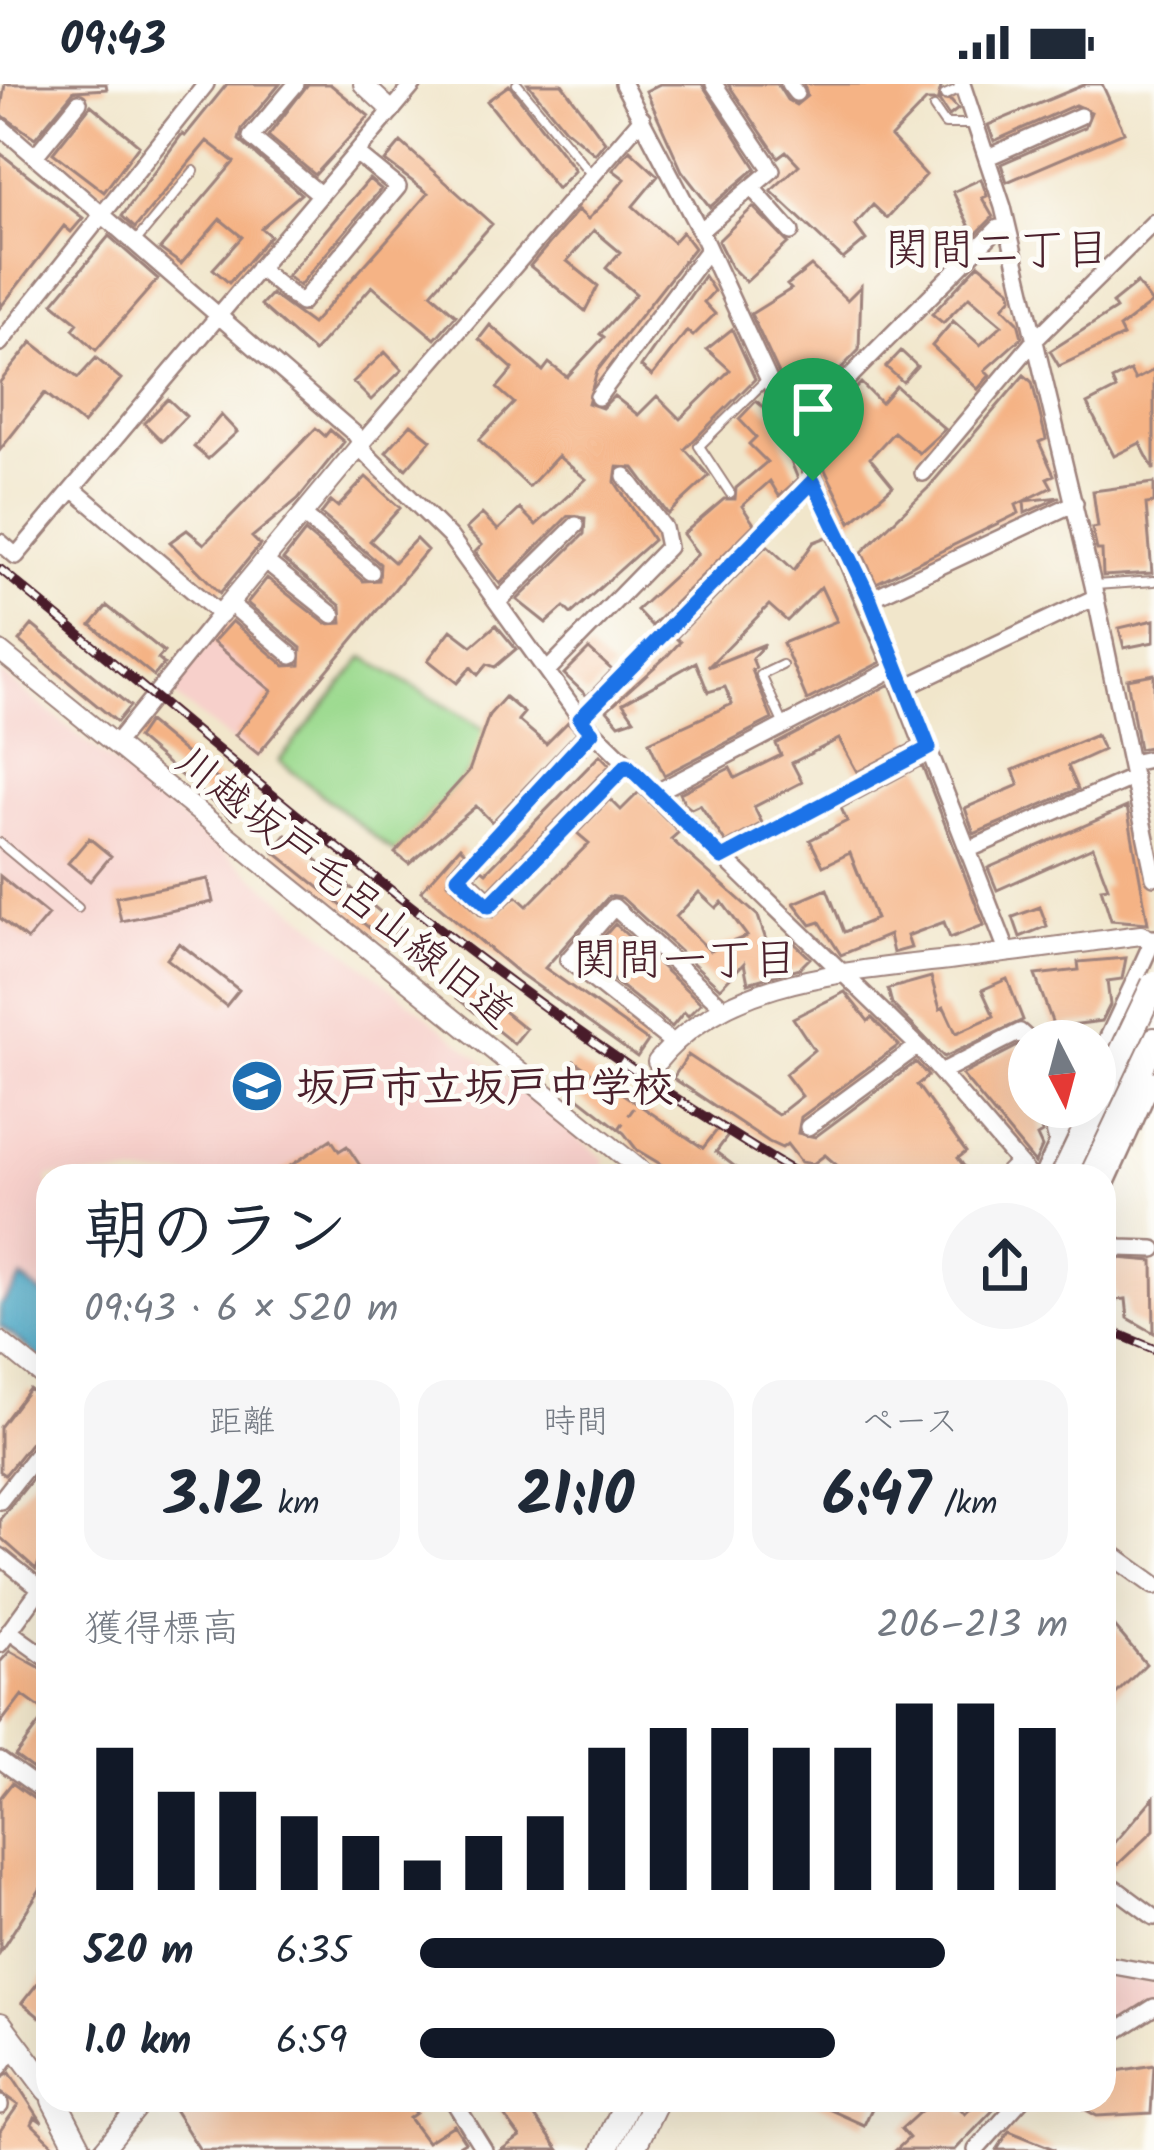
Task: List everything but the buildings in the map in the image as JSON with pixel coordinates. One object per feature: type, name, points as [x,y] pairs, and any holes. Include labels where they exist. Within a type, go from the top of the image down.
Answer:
[{"type":"main road","points":[[1068,1164],[1143,984]]},
{"type":"main road","points":[[1096,1164],[1154,1040]]},
{"type":"main road","points":[[8,2034],[36,2072]]},
{"type":"main road","points":[[60,2112],[80,2150]]},
{"type":"main road","points":[[605,2150],[622,2112]]},
{"type":"main road","points":[[632,2150],[650,2112]]},
{"type":"street","points":[[0,343],[206,84]]},
{"type":"street","points":[[296,84],[251,137],[321,194]]},
{"type":"street","points":[[363,84],[391,110]]},
{"type":"street","points":[[0,542],[16,556],[414,84]]},
{"type":"street","points":[[700,231],[772,170],[713,84]]},
{"type":"street","points":[[962,86],[1007,226],[1075,503],[1154,878]]},
{"type":"street","points":[[631,88],[870,599],[1009,953]]},
{"type":"street","points":[[35,156],[79,102]]},
{"type":"street","points":[[988,157],[1080,116]]},
{"type":"street","points":[[115,745],[302,514],[642,118]]},
{"type":"street","points":[[0,126],[361,444],[450,537],[586,725],[838,974],[918,1046],[1008,1164]]},
{"type":"street","points":[[258,268],[301,303],[398,187],[356,152]]},
{"type":"street","points":[[752,188],[791,232]]},
{"type":"street","points":[[923,473],[1034,341],[1154,222]]},
{"type":"street","points":[[792,435],[998,228],[1007,226]]},
{"type":"street","points":[[598,398],[707,251]]},
{"type":"street","points":[[547,671],[668,547],[664,528],[625,476]]},
{"type":"street","points":[[627,765],[489,906],[458,877],[586,725],[813,481]]},
{"type":"street","points":[[73,489],[224,609],[292,656]]},
{"type":"street","points":[[870,599],[1075,503]]},
{"type":"street","points":[[302,514],[371,572]]},
{"type":"street","points":[[500,602],[576,525]]},
{"type":"street","points":[[264,560],[333,615]]},
{"type":"street","points":[[904,688],[1094,591]]},
{"type":"street","name":"川越坂戸毛呂山線旧道","points":[[0,651],[631,1164]]},
{"type":"street","points":[[655,793],[896,668]]},
{"type":"street","points":[[722,858],[929,748]]},
{"type":"street","points":[[970,849],[1154,758]]},
{"type":"street","points":[[673,1043],[568,960],[614,908],[724,1008]]},
{"type":"street","points":[[657,1062],[673,1043],[724,1008],[778,986],[1141,935],[1153,939],[1143,984],[1116,1030]]},
{"type":"street","points":[[1143,984],[1154,995]]},
{"type":"street","points":[[941,1072],[1008,1038]]},
{"type":"street","points":[[808,1127],[918,1046]]},
{"type":"street","points":[[1115,1164],[1154,1078]]},
{"type":"street","points":[[1054,1128],[1058,1144]]},
{"type":"street","points":[[1048,1164],[1065,1128]]},
{"type":"street","points":[[1116,1246],[1154,1249]]},
{"type":"street","points":[[0,1341],[36,1370]]},
{"type":"street","points":[[0,1501],[36,1455]]},
{"type":"street","points":[[0,1556],[36,1578]]},
{"type":"street","points":[[1116,1558],[1154,1585]]},
{"type":"street","points":[[36,1594],[5,1637],[36,1653]]},
{"type":"street","points":[[0,1760],[36,1786]]},
{"type":"street","points":[[1116,1889],[1154,1916]]},
{"type":"street","points":[[1116,1966],[1154,1973]]},
{"type":"street","points":[[1116,2031],[1154,2007]]},
{"type":"street","points":[[0,2067],[8,2034]]},
{"type":"street","points":[[104,2150],[134,2112]]},
{"type":"street","points":[[460,2112],[484,2150]]},
{"type":"street","points":[[976,2150],[1010,2112]]},
{"type":"lane","points":[[518,84],[592,176]]},
{"type":"lane","points":[[945,95],[962,86]]},
{"type":"lane","points":[[934,108],[945,124],[976,123]]},
{"type":"lane","points":[[135,242],[194,172]]},
{"type":"lane","points":[[730,493],[699,446],[766,380]]},
{"type":"lane","points":[[1094,591],[1154,581]]},
{"type":"lane","points":[[782,665],[761,675],[785,727]]},
{"type":"lane","points":[[0,843],[78,908]]},
{"type":"path","points":[[614,1135],[660,1072],[657,1062]]},
{"type":"shaded area","points":[[234,621],[313,690],[255,760],[170,692],[225,622]]},
{"type":"shaded area","name":"坂戸市立坂戸中学校","points":[[0,672],[604,1159],[603,1164],[36,1164],[36,1358],[0,1329]]},
{"type":"shaded area","points":[[1116,1977],[1154,1982],[1154,1999],[1116,2021]]},
{"type":"green space","points":[[364,657],[487,731],[469,771],[395,853],[279,761]]},
{"type":"water","points":[[22,1278],[36,1289],[36,1355],[0,1326],[0,1306]]},
{"type":"railway","points":[[0,569],[291,810],[489,966],[590,1040],[782,1164]]},
{"type":"railway","points":[[1116,1333],[1154,1349]]},
{"type":"place","name":"坂戸市立坂戸中学校","points":[[257,1086]]},
{"type":"district","name":"関間二丁目","points":[[997,248]]},
{"type":"district","name":"関間一丁目","points":[[685,958]]},
{"type":"route","points":[[813,481],[870,599],[929,748],[722,858],[627,765],[489,906],[458,877],[592,732],[580,719],[813,481]]}]
